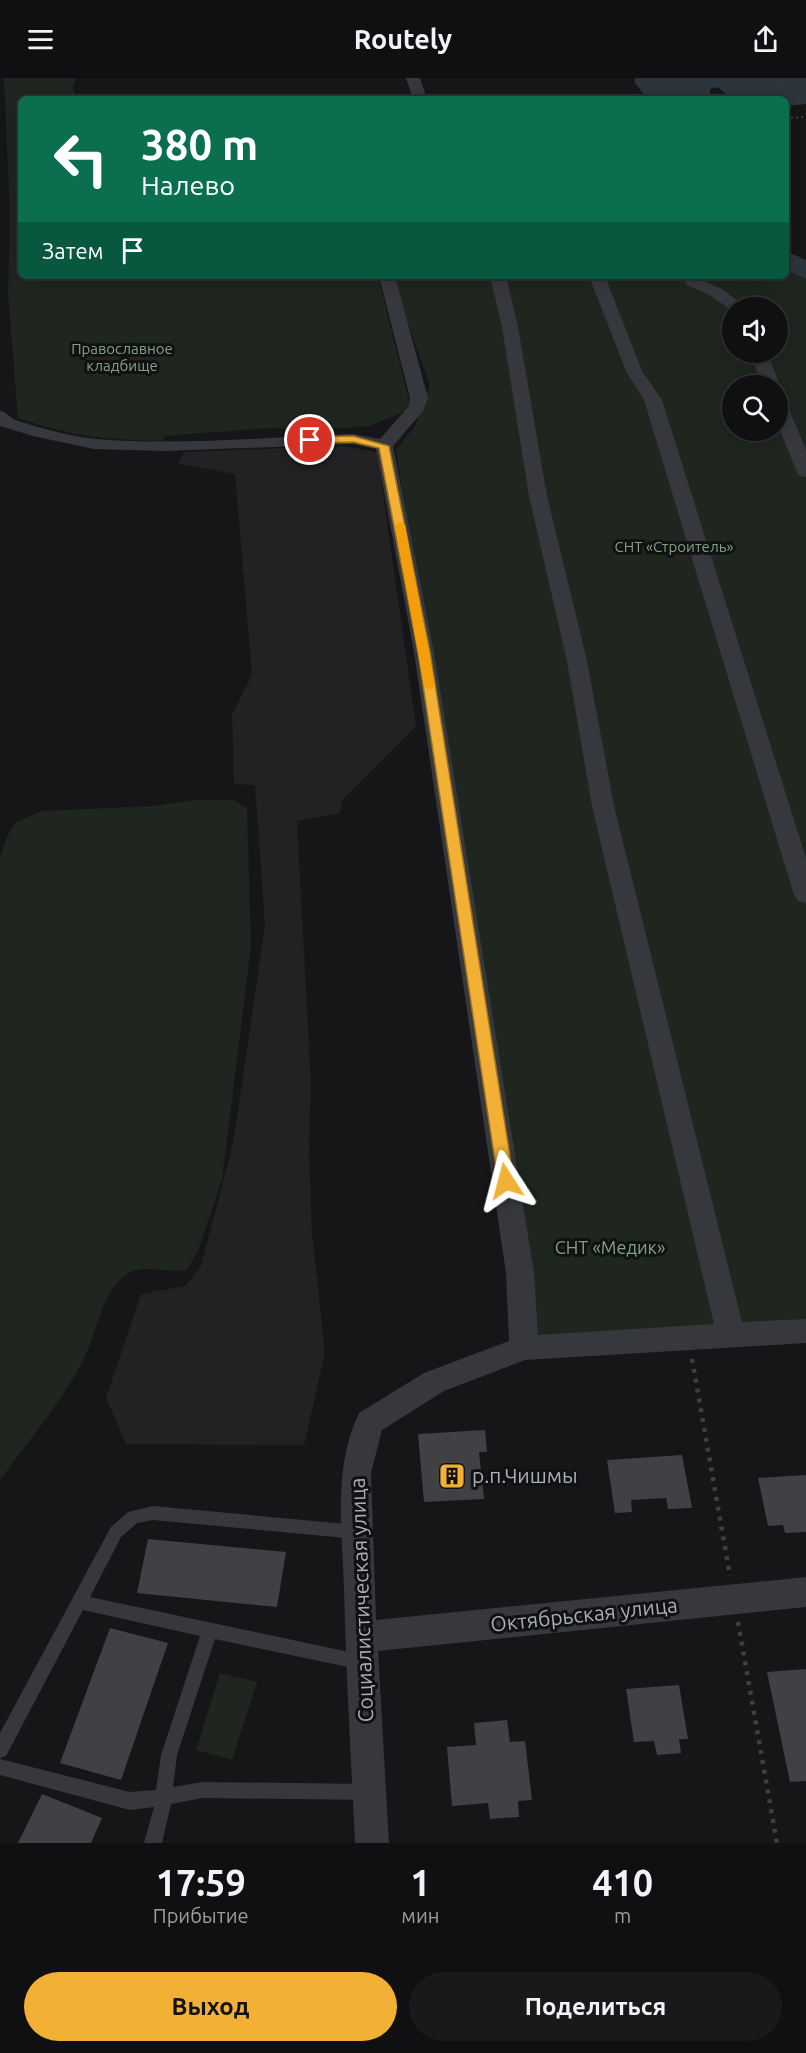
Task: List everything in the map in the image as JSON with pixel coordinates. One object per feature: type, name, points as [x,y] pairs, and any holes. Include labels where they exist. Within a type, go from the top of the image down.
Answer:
[{"type":"street","points":[[413,78],[419,96]]},
{"type":"street","points":[[384,446],[417,407],[419,398],[388,279]]},
{"type":"street","points":[[499,279],[510,327],[538,496],[577,661],[603,806],[731,1335]]},
{"type":"street","points":[[598,279],[634,371],[653,400],[806,895]]},
{"type":"street","points":[[692,279],[693,282],[723,297]]},
{"type":"street","points":[[0,416],[5,422],[33,431],[94,444],[165,446],[353,439],[384,446]]},
{"type":"street","points":[[788,429],[806,472]]},
{"type":"street","points":[[384,446],[424,652],[520,1273],[524,1348]]},
{"type":"street","name":"Социалистическая улица","points":[[372,1843],[356,1473],[369,1422],[434,1382],[524,1348],[806,1331]]},
{"type":"street","name":"Октябрьская улица","points":[[362,1650],[806,1592]]},
{"type":"lane","points":[[0,1749],[116,1532],[125,1522],[142,1514],[153,1513],[358,1532]]},
{"type":"lane","points":[[79,1602],[210,1630],[362,1650]]},
{"type":"lane","points":[[153,1843],[164,1796],[169,1755],[210,1630]]},
{"type":"lane","points":[[0,1767],[130,1801],[203,1790],[369,1792]]},
{"type":"path","points":[[789,118],[806,117]]},
{"type":"path","points":[[690,1350],[777,1843]]},
{"type":"shaded area","points":[[635,78],[806,78],[806,104],[789,106],[789,96],[728,96],[718,87],[710,89],[710,96],[645,96],[635,83]]},
{"type":"shaded area","points":[[342,446],[377,452],[416,726],[342,800],[340,813],[297,821],[311,1083],[309,1148],[312,1232],[325,1353],[304,1445],[126,1444],[106,1398],[141,1294],[185,1286],[201,1266],[233,1144],[265,926],[255,785],[234,784],[232,715],[252,674],[235,474],[178,464],[184,452]]},
{"type":"green space","name":"Православное кладбище","points":[[4,78],[76,78],[73,86],[75,96],[18,96],[18,279],[379,279],[411,409],[369,426],[314,430],[270,428],[164,436],[163,441],[89,436],[18,418],[8,294],[10,217]]},
{"type":"green space","points":[[789,269],[806,278],[806,1331],[539,1337],[396,450],[415,426],[430,385],[392,279],[789,279]]},
{"type":"green space","points":[[194,800],[234,800],[247,808],[251,946],[222,1180],[198,1251],[187,1270],[147,1269],[124,1276],[109,1295],[87,1352],[73,1379],[0,1480],[0,859],[7,836],[15,823],[41,811],[155,806]]},
{"type":"green space","points":[[220,1673],[257,1682],[232,1760],[196,1750]]},
{"type":"building","name":"р.п.Чишмы","points":[[485,1430],[487,1452],[479,1452],[484,1499],[424,1502],[418,1434]]},
{"type":"building","points":[[682,1455],[692,1508],[668,1509],[666,1498],[631,1500],[632,1512],[615,1513],[607,1460]]},
{"type":"building","points":[[806,1475],[806,1532],[785,1533],[783,1525],[768,1526],[758,1478]]},
{"type":"building","points":[[148,1539],[286,1552],[277,1607],[137,1593]]},
{"type":"building","points":[[110,1628],[168,1643],[121,1780],[60,1763]]},
{"type":"building","points":[[806,1669],[806,1781],[790,1782],[767,1672]]},
{"type":"building","points":[[679,1685],[688,1739],[679,1739],[681,1753],[657,1755],[654,1741],[634,1742],[626,1689]]},
{"type":"building","points":[[507,1720],[510,1742],[525,1741],[532,1800],[518,1801],[519,1817],[490,1819],[488,1803],[452,1806],[447,1747],[476,1745],[474,1723]]},
{"type":"building","points":[[42,1794],[102,1818],[91,1843],[18,1843]]},
{"type":"waterway","points":[[789,261],[806,271]]},
{"type":"slow traffic","points":[[400,525],[430,686]]},
{"type":"place","name":"р.п.Чишмы","points":[[452,1476]]},
{"type":"route","points":[[310,440],[353,439],[384,446],[424,652],[506,1181]]},
{"type":"park label","name":"СНТ «Строитель»","points":[[674,547]]},
{"type":"park label","name":"СНТ «Медик»","points":[[610,1248]]}]
